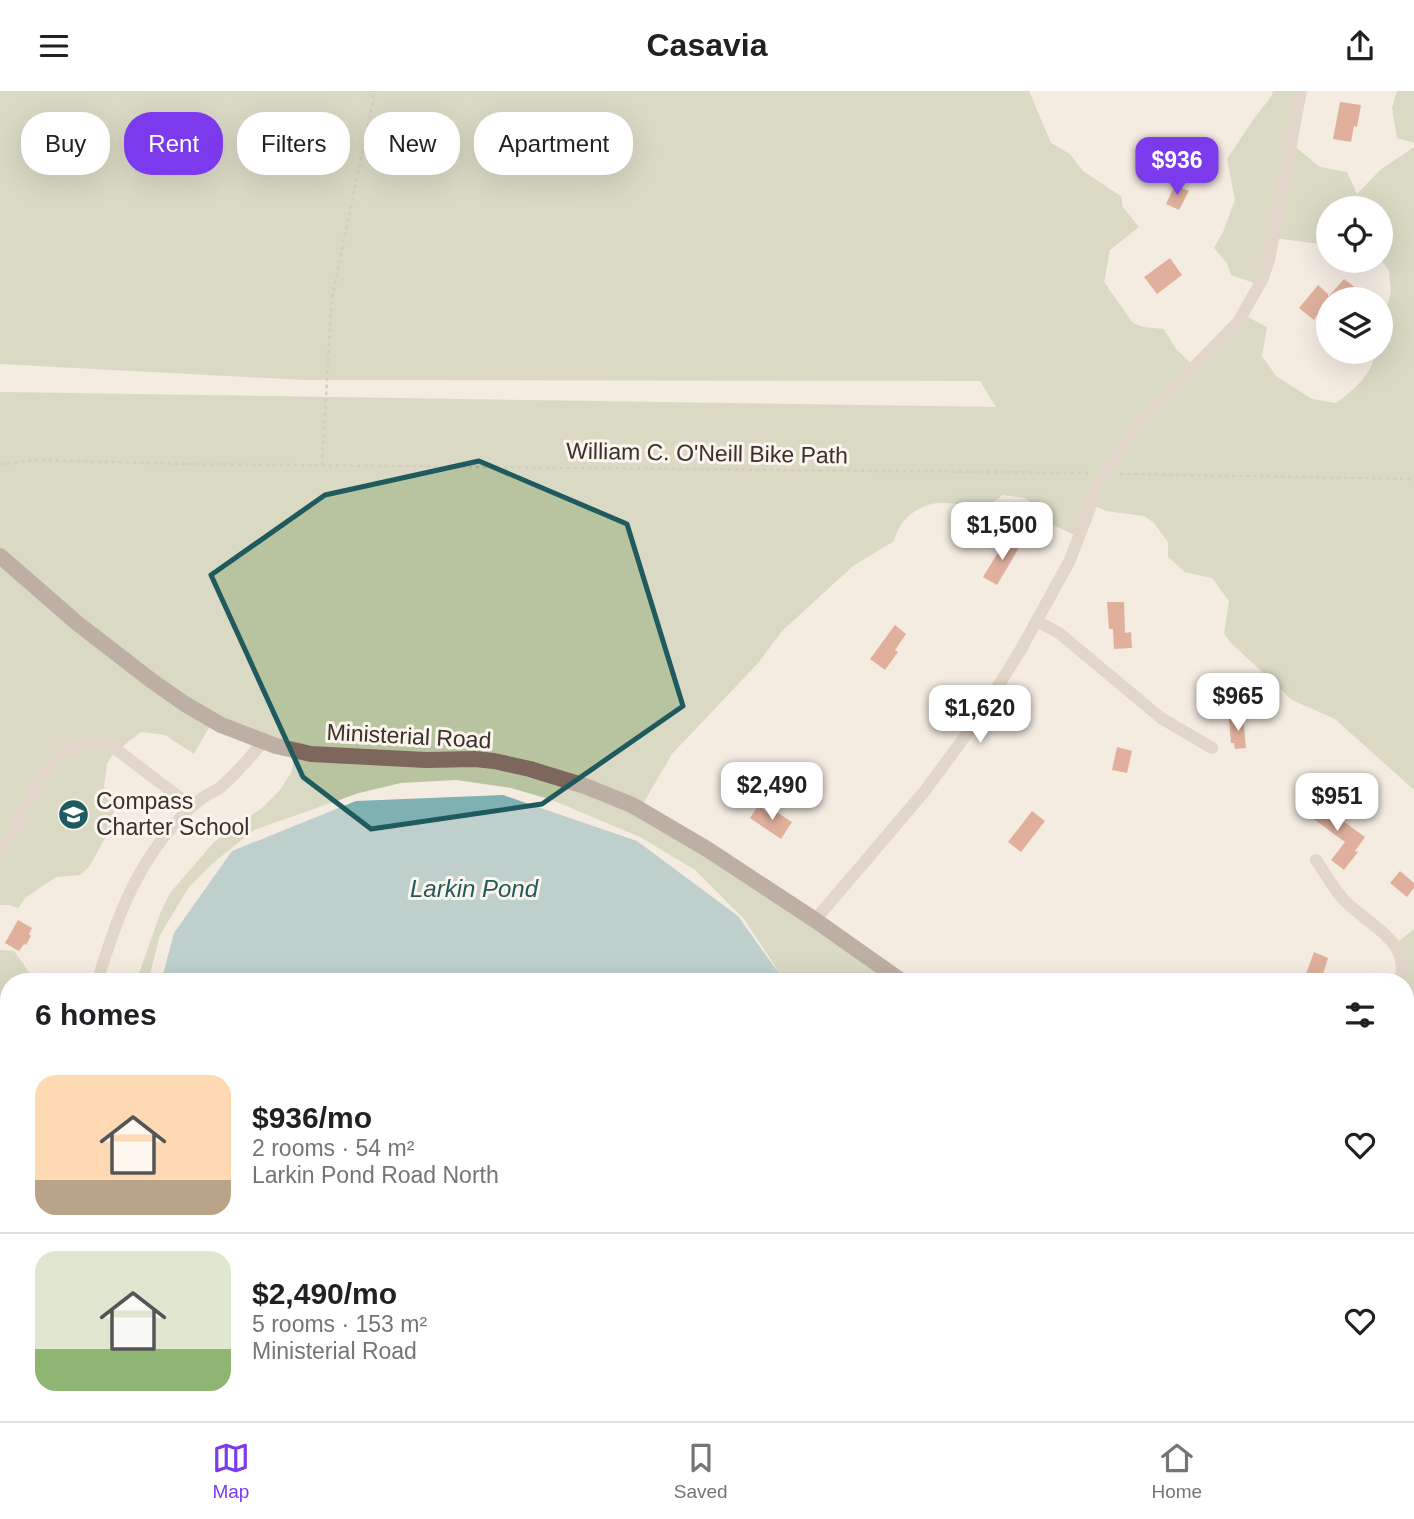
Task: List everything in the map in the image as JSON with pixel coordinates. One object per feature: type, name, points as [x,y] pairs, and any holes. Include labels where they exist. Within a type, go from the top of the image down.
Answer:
[{"type":"main road","name":"Ministerial Road","points":[[0,556],[77,623],[152,681],[221,725],[263,742],[330,756],[426,761],[475,759],[530,769],[567,780],[632,805],[707,849],[890,973]]},
{"type":"street","points":[[815,921],[924,792],[975,723],[1020,652],[1069,562],[1098,480],[1137,426],[1238,323],[1262,281],[1269,260],[1301,91]]},
{"type":"street","points":[[1037,621],[1059,633],[1161,719],[1212,748]]},
{"type":"street","points":[[0,849],[11,835],[40,778],[66,749],[94,741],[108,743],[192,807]]},
{"type":"street","points":[[100,973],[123,907],[147,858],[177,821],[228,780],[263,742]]},
{"type":"street","points":[[1317,860],[1344,901],[1390,937],[1400,951],[1401,973]]},
{"type":"path","points":[[322,465],[332,297],[373,91]]},
{"type":"path","name":"William C. O'Neill Bike Path","points":[[0,464],[36,460],[995,471],[1414,479]]},
{"type":"highlighted area","points":[[479,461],[627,524],[683,706],[542,804],[371,829],[303,777],[211,575],[325,495]]},
{"type":"green space","points":[[0,91],[1029,91],[1051,143],[1070,154],[1083,171],[1122,197],[1122,206],[1139,227],[1110,250],[1104,282],[1133,323],[1164,329],[1175,348],[1194,366],[1242,314],[1267,327],[1262,356],[1276,376],[1312,399],[1336,403],[1361,381],[1372,364],[1393,364],[1393,287],[1391,287],[1389,273],[1393,273],[1393,196],[1316,196],[1316,243],[1273,238],[1257,284],[1231,275],[1227,263],[1214,248],[1235,200],[1227,159],[1273,91],[1298,91],[1289,142],[1320,167],[1347,172],[1357,194],[1380,170],[1414,147],[1414,790],[1335,719],[1292,700],[1231,643],[1224,634],[1229,601],[1212,578],[1185,572],[1168,557],[1168,542],[1154,523],[1144,516],[1106,511],[1091,504],[1078,534],[1072,534],[1051,524],[1041,509],[1024,498],[1003,495],[988,504],[930,504],[910,515],[900,526],[894,541],[853,566],[782,631],[759,662],[672,754],[644,802],[656,819],[889,973],[778,973],[744,919],[695,870],[640,837],[552,800],[511,788],[456,780],[401,783],[359,793],[254,830],[212,864],[189,887],[160,935],[150,973],[139,973],[170,893],[214,842],[262,808],[280,790],[291,773],[295,755],[212,722],[194,754],[165,735],[141,732],[114,753],[107,763],[104,787],[114,800],[114,822],[89,867],[80,875],[56,877],[26,897],[18,908],[0,905],[0,392],[996,407],[980,381],[305,380],[0,364]]},
{"type":"green space","points":[[1397,91],[1414,91],[1414,143],[1397,138],[1392,108]]},
{"type":"green space","points":[[1414,929],[1414,973],[1402,973],[1393,946]]},
{"type":"green space","points":[[0,950],[14,951],[30,973],[0,973]]},
{"type":"water","name":"Larkin Pond","points":[[503,795],[637,841],[738,916],[779,973],[163,973],[174,933],[232,851],[356,801]]},
{"type":"building","points":[[1340,102],[1361,105],[1351,142],[1333,139]]},
{"type":"building","points":[[1175,185],[1189,191],[1179,210],[1166,204]]},
{"type":"building","points":[[1170,258],[1182,275],[1157,294],[1144,277]]},
{"type":"building","points":[[1344,279],[1355,287],[1337,287]]},
{"type":"building","points":[[1316,287],[1314,320],[1299,308]]},
{"type":"building","points":[[1007,538],[1020,546],[997,585],[983,577]]},
{"type":"building","points":[[1107,602],[1124,602],[1125,633],[1131,632],[1132,648],[1114,649]]},
{"type":"building","points":[[895,625],[906,634],[895,650],[898,652],[885,670],[870,659]]},
{"type":"building","points":[[1243,718],[1246,748],[1235,749],[1234,743],[1231,743],[1229,719]]},
{"type":"building","points":[[1117,747],[1132,751],[1127,773],[1112,770]]},
{"type":"building","points":[[1313,799],[1365,837],[1355,851],[1358,852],[1344,870],[1331,860],[1345,842],[1304,812]]},
{"type":"building","points":[[758,806],[772,815],[775,811],[792,822],[781,839],[750,818]]},
{"type":"building","points":[[1032,811],[1045,821],[1021,852],[1008,842]]},
{"type":"building","points":[[1400,871],[1414,883],[1414,888],[1407,897],[1390,883]]},
{"type":"building","points":[[18,920],[32,928],[26,945],[19,951],[5,943]]},
{"type":"building","points":[[1314,952],[1328,958],[1323,973],[1306,973]]},
{"type":"place","name":"Compass Charter School","points":[[73,814]]}]
